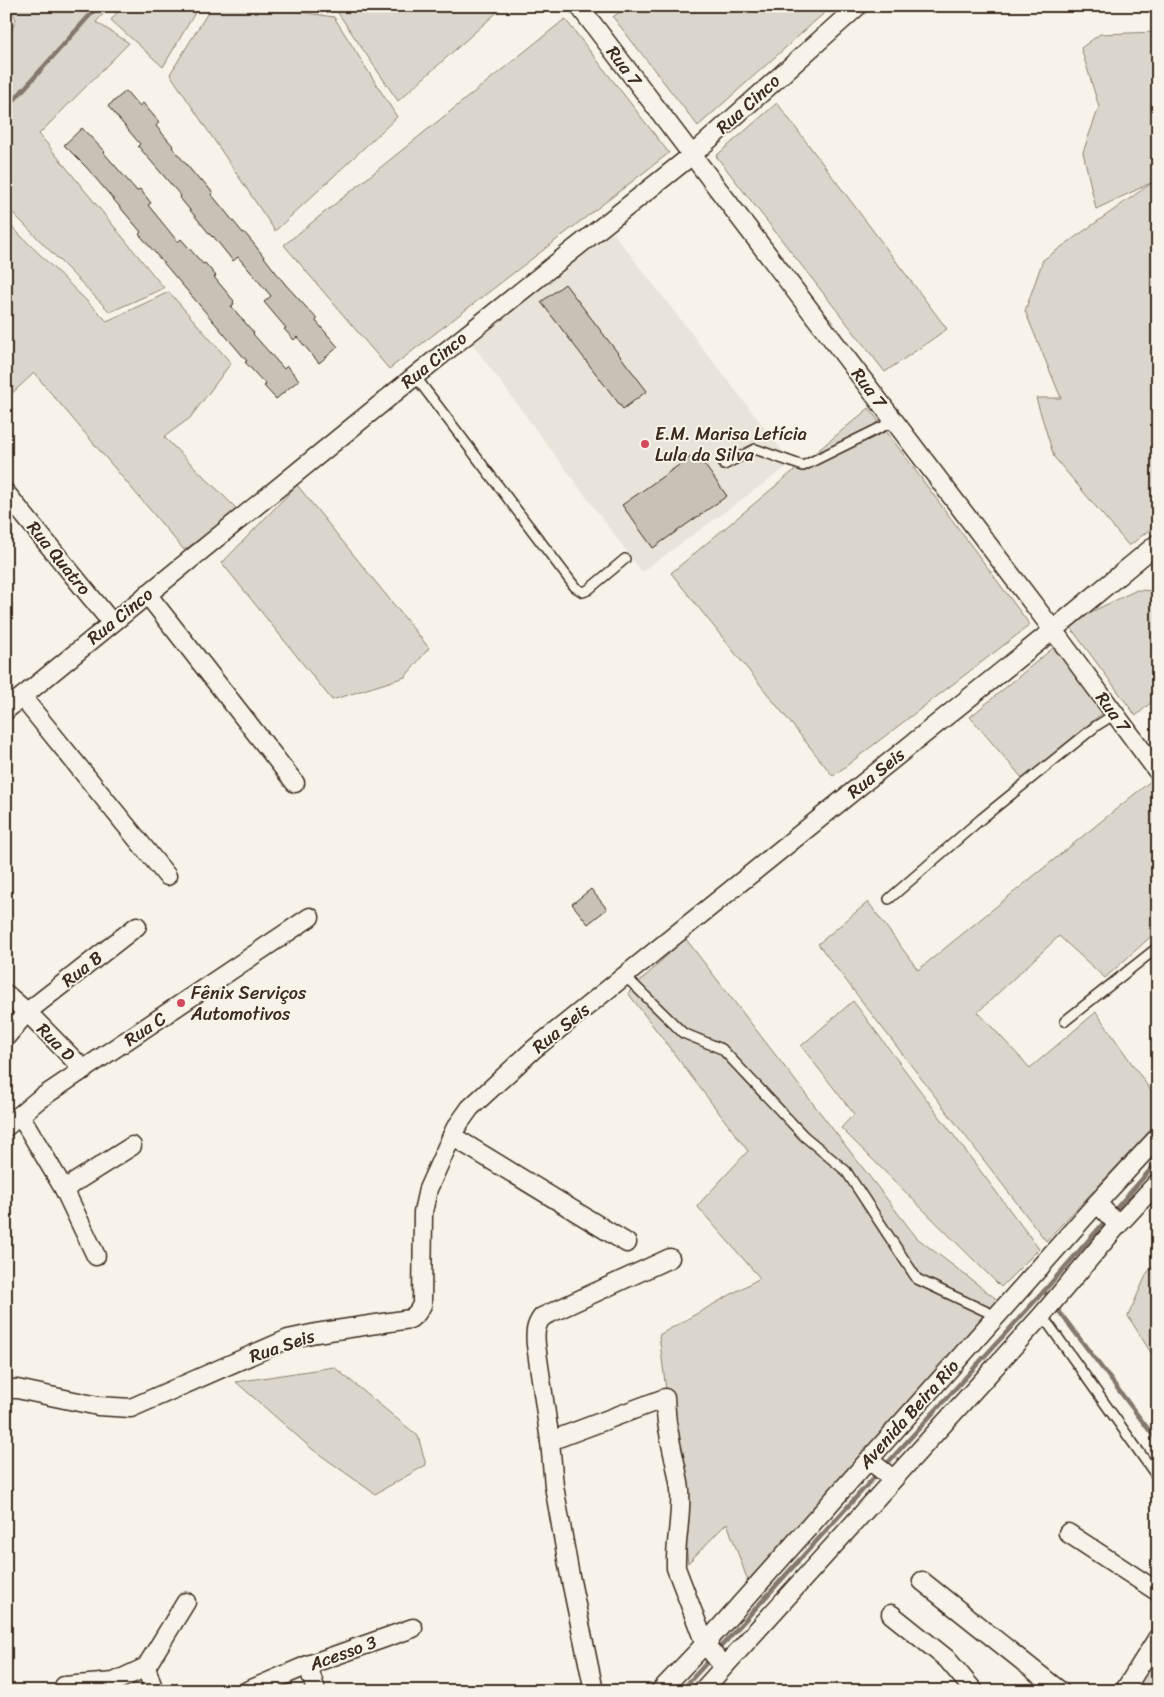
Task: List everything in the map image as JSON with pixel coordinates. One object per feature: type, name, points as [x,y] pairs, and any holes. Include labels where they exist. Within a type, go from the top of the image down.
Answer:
[{"type":"street","name":"Rua 7","points":[[579,6],[1053,630],[1158,772]]},
{"type":"street","name":"Rua Cinco","points":[[6,710],[414,376],[692,155],[858,6]]},
{"type":"street","name":"Rua Quatro","points":[[6,493],[112,623]]},
{"type":"street","name":"Rua Seis","points":[[6,1389],[17,1389],[98,1406],[131,1408],[288,1340],[316,1333],[410,1319],[422,1305],[423,1212],[428,1189],[455,1129],[470,1108],[534,1049],[1158,543]]},
{"type":"street","points":[[147,594],[295,783]]},
{"type":"street","points":[[22,697],[167,876]]},
{"type":"street","name":"Rua C","points":[[6,1127],[38,1100],[310,917]]},
{"type":"street","name":"Rua B","points":[[6,1037],[27,1012],[137,926]]},
{"type":"street","name":"Rua D","points":[[6,994],[27,1012],[84,1070]]},
{"type":"street","points":[[20,1116],[64,1189],[96,1256]]},
{"type":"street","points":[[452,1136],[627,1243]]},
{"type":"street","name":"Avenida Beira Rio","points":[[660,1691],[714,1655],[881,1469],[1049,1307],[1158,1137]]},
{"type":"street","points":[[64,1189],[132,1146]]},
{"type":"street","name":"Avenida Beira Rio","points":[[702,1691],[714,1655],[881,1469],[996,1316],[1108,1215],[1158,1182]]},
{"type":"street","points":[[594,1691],[570,1576],[554,1486],[550,1441],[535,1331],[542,1317],[670,1258]]},
{"type":"street","points":[[550,1441],[665,1398],[668,1433],[676,1464],[680,1491],[680,1520],[675,1554],[676,1568],[714,1655]]},
{"type":"street","points":[[1068,1533],[1158,1592]]},
{"type":"street","points":[[922,1581],[1060,1691]]},
{"type":"street","points":[[64,1686],[114,1682],[146,1667],[186,1602]]},
{"type":"street","points":[[891,1614],[947,1660],[974,1691]]},
{"type":"street","name":"Acesso 3","points":[[247,1691],[308,1665],[413,1628]]},
{"type":"street","points":[[1124,1691],[1158,1637]]},
{"type":"street","points":[[308,1665],[316,1691]]},
{"type":"street","points":[[146,1667],[154,1691]]},
{"type":"lane","points":[[414,376],[575,587],[583,592],[588,590],[625,559]]},
{"type":"lane","points":[[724,465],[755,449],[803,466],[894,421]]},
{"type":"lane","points":[[890,898],[981,819],[1096,726],[1115,714]]},
{"type":"lane","points":[[1065,1021],[1158,948]]},
{"type":"lane","points":[[625,976],[683,1033],[722,1049],[804,1136],[846,1171],[917,1279],[996,1316]]},
{"type":"lane","points":[[1049,1307],[1155,1474]]},
{"type":"shaded area","points":[[9,6],[110,6],[96,22],[129,43],[39,134],[164,288],[110,312],[12,212],[6,211],[6,45],[16,19]]},
{"type":"shaded area","points":[[122,6],[199,6],[163,67],[111,20]]},
{"type":"shaded area","points":[[212,6],[259,6],[334,17],[397,117],[275,231],[170,74]]},
{"type":"shaded area","points":[[308,6],[504,6],[398,101],[336,10]]},
{"type":"shaded area","points":[[627,6],[832,6],[698,126],[613,17]]},
{"type":"shaded area","points":[[565,19],[669,153],[389,369],[284,245]]},
{"type":"shaded area","points":[[1158,32],[1158,523],[1129,546],[1054,457],[1036,398],[1061,398],[1025,311],[1043,260],[1153,182],[1096,209],[1083,152],[1099,107],[1081,48],[1100,34]]},
{"type":"shaded area","points":[[777,103],[947,329],[885,372],[716,156]]},
{"type":"shaded area","points":[[8,223],[107,321],[169,292],[231,363],[190,418],[164,437],[239,511],[184,550],[34,373],[6,399],[6,224]]},
{"type":"shaded area","points":[[611,230],[792,463],[642,572],[470,341]]},
{"type":"shaded area","points":[[869,408],[1030,625],[833,776],[671,573]]},
{"type":"shaded area","points":[[297,485],[429,648],[405,677],[332,700],[222,563]]},
{"type":"shaded area","points":[[1137,590],[1158,591],[1158,696],[1136,716],[1071,628],[1091,612]]},
{"type":"shaded area","points":[[1053,648],[1106,710],[1023,779],[970,717]]},
{"type":"shaded area","points":[[1152,780],[1158,788],[1158,930],[1105,978],[1059,936],[978,1012],[1030,1068],[1096,1012],[1158,1101],[1158,1123],[1046,1241],[818,944],[868,902],[918,970]]},
{"type":"shaded area","points":[[685,938],[917,1238],[999,1301],[749,1584],[727,1523],[688,1563],[659,1335],[760,1278],[697,1206],[748,1151],[628,993]]},
{"type":"shaded area","points":[[853,1001],[1039,1249],[1001,1287],[841,1128],[854,1114],[801,1046]]},
{"type":"shaded area","points":[[1158,1260],[1158,1364],[1128,1316],[1147,1273]]},
{"type":"shaded area","points":[[334,1367],[418,1436],[426,1465],[375,1494],[312,1449],[236,1382]]},
{"type":"shaded area","points":[[1158,1641],[1158,1691],[1125,1691]]},
{"type":"building","points":[[126,91],[139,106],[143,103],[159,122],[156,126],[172,147],[200,181],[202,180],[213,193],[211,194],[285,284],[317,319],[316,321],[338,347],[319,363],[297,337],[294,340],[284,329],[286,328],[264,302],[271,296],[238,257],[233,261],[212,237],[108,106]]},
{"type":"building","points":[[82,128],[105,152],[137,191],[140,189],[151,203],[148,205],[178,242],[181,239],[203,264],[205,263],[234,301],[234,304],[231,306],[253,334],[284,369],[287,366],[299,380],[276,399],[245,362],[247,361],[139,234],[141,232],[87,168],[64,145]]},
{"type":"building","points":[[565,284],[647,391],[623,409],[541,302]]},
{"type":"building","points":[[696,453],[727,496],[653,548],[622,505]]},
{"type":"building","points":[[591,889],[607,909],[588,924],[572,904]]},
{"type":"waterway","points":[[6,109],[98,6]]},
{"type":"waterway","points":[[1113,1212],[1158,1161]]},
{"type":"waterway","points":[[1050,1299],[1044,1291],[1108,1218]]},
{"type":"waterway","points":[[883,1468],[1044,1291]]},
{"type":"waterway","points":[[1055,1306],[1158,1442]]},
{"type":"waterway","points":[[717,1651],[878,1473]]},
{"type":"waterway","points":[[681,1691],[712,1657]]},
{"type":"place","name":"E.M. Marisa Letícia Lula da Silva","points":[[645,444]]},
{"type":"place","name":"Fênix Serviços Automotivos","points":[[181,1003]]}]
